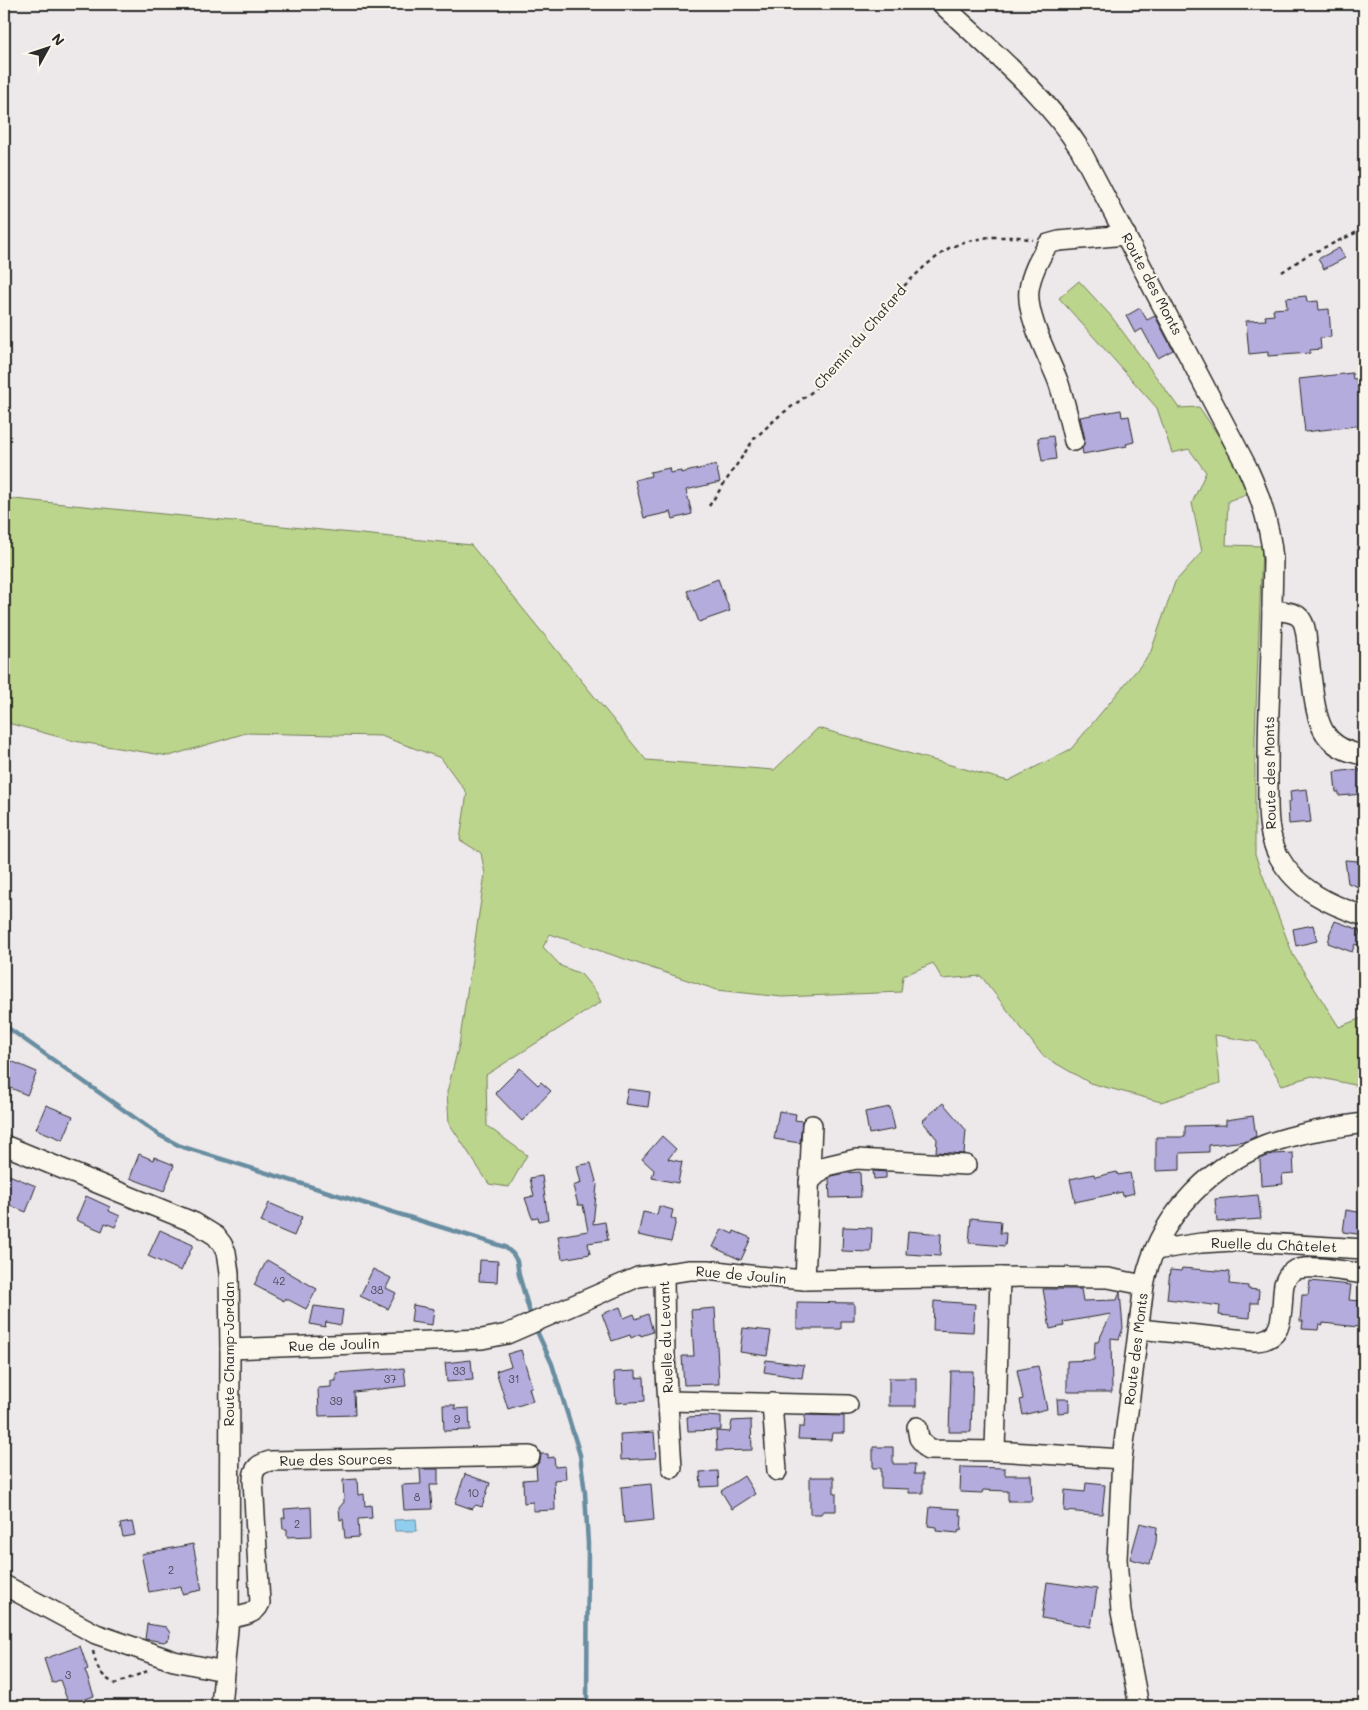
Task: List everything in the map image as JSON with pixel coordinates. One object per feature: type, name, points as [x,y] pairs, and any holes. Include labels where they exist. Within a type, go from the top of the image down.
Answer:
[{"type":"street","name":"Route des Monts","points":[[942,4],[1041,98],[1080,149],[1247,467],[1261,499],[1272,543],[1268,765],[1270,836],[1285,866],[1302,885],[1331,903],[1364,916]]},
{"type":"street","points":[[1074,440],[1065,405],[1034,320],[1029,298],[1031,279],[1048,244],[1059,240],[1126,235]]},
{"type":"street","points":[[1272,610],[1292,613],[1299,617],[1302,622],[1306,636],[1315,710],[1320,727],[1336,745],[1364,755]]},
{"type":"street","name":"Route des Monts","points":[[1139,1706],[1121,1612],[1117,1559],[1122,1459],[1146,1273],[1169,1221],[1206,1179],[1232,1159],[1266,1144],[1295,1135],[1364,1122]]},
{"type":"street","points":[[805,1280],[812,1125]]},
{"type":"street","name":"Route Champ-Jordan","points":[[4,1145],[195,1223],[216,1236],[226,1252],[228,1262],[230,1349],[230,1618],[221,1702]]},
{"type":"street","points":[[809,1182],[826,1166],[856,1159],[966,1165]]},
{"type":"street","name":"Ruelle du Châtelet","points":[[1155,1250],[1201,1243],[1233,1241],[1364,1249]]},
{"type":"street","points":[[1139,1329],[1254,1341],[1266,1340],[1274,1335],[1279,1326],[1284,1284],[1286,1278],[1292,1272],[1307,1268],[1364,1274]]},
{"type":"street","name":"Rue de Joulin","points":[[230,1349],[482,1339],[507,1334],[625,1282],[646,1275],[664,1273],[708,1270],[805,1280],[1000,1277],[1108,1278],[1144,1285]]},
{"type":"street","name":"Ruelle du Levant","points":[[664,1273],[665,1356],[672,1468]]},
{"type":"street","points":[[994,1451],[1000,1277]]},
{"type":"street","name":"Ruelle du Levant","points":[[668,1401],[848,1405]]},
{"type":"street","points":[[772,1403],[777,1471]]},
{"type":"street","points":[[917,1427],[919,1438],[928,1450],[994,1451],[1122,1459]]},
{"type":"street","name":"Rue des Sources","points":[[230,1618],[252,1613],[260,1603],[252,1480],[254,1470],[260,1464],[270,1461],[530,1456]]},
{"type":"street","points":[[4,1585],[96,1634],[174,1660],[224,1670]]},
{"type":"path","points":[[1282,272],[1306,256],[1364,228]]},
{"type":"path","name":"Chemin du Chafard","points":[[709,506],[754,439],[779,416],[814,391],[904,286],[931,261],[949,248],[977,239],[1019,237],[1048,244]]},
{"type":"path","points":[[96,1634],[92,1649],[97,1668],[103,1677],[115,1684],[174,1660]]},
{"type":"green space","points":[[1079,281],[1111,316],[1179,408],[1199,407],[1239,466],[1249,493],[1228,501],[1226,545],[1262,546],[1255,738],[1255,855],[1293,955],[1339,1027],[1364,1017],[1364,1087],[1312,1076],[1282,1085],[1257,1042],[1215,1035],[1220,1083],[1161,1102],[1090,1083],[1043,1056],[981,976],[942,979],[933,963],[903,976],[901,992],[782,997],[717,990],[550,934],[543,947],[561,966],[581,974],[596,992],[601,1002],[486,1075],[487,1126],[527,1155],[509,1187],[489,1184],[449,1123],[447,1092],[459,1045],[485,874],[481,853],[460,840],[467,793],[441,758],[381,736],[246,733],[169,756],[74,741],[4,722],[4,498],[471,545],[646,760],[774,770],[818,728],[1008,781],[1071,749],[1150,654],[1175,582],[1202,552],[1192,503],[1206,472],[1189,449],[1172,453],[1157,408],[1059,298]]},
{"type":"water","points":[[416,1519],[417,1531],[395,1531],[394,1520]]},
{"type":"building","points":[[1339,248],[1345,258],[1324,269],[1318,259]]},
{"type":"building","points":[[1306,296],[1307,302],[1318,301],[1319,310],[1329,309],[1331,337],[1320,338],[1321,349],[1310,350],[1310,353],[1268,356],[1268,352],[1249,354],[1246,321],[1266,320],[1265,316],[1274,315],[1273,309],[1287,308],[1286,298]]},
{"type":"building","points":[[1140,308],[1147,320],[1155,316],[1173,350],[1158,358],[1142,329],[1135,333],[1126,316]]},
{"type":"building","points":[[1352,373],[1353,379],[1364,378],[1364,425],[1305,432],[1299,379]]},
{"type":"building","points":[[1121,410],[1122,417],[1129,416],[1134,442],[1126,444],[1127,446],[1083,454],[1082,448],[1085,439],[1080,417]]},
{"type":"building","points":[[1053,436],[1056,459],[1042,461],[1038,438]]},
{"type":"building","points":[[716,465],[720,482],[686,490],[692,514],[673,519],[671,512],[644,518],[635,480],[651,476],[650,472],[669,468],[670,473],[681,471],[681,473]]},
{"type":"building","points":[[718,579],[730,611],[699,622],[687,591]]},
{"type":"building","points":[[1360,769],[1360,772],[1364,772],[1363,794],[1339,796],[1339,792],[1336,792],[1334,772]]},
{"type":"building","points":[[1307,789],[1311,822],[1289,824],[1288,802],[1291,801],[1290,791]]},
{"type":"building","points":[[1345,860],[1358,861],[1360,869],[1364,874],[1364,889],[1348,883]]},
{"type":"building","points":[[1335,921],[1360,930],[1359,933],[1364,936],[1364,948],[1355,944],[1352,952],[1328,943]]},
{"type":"building","points":[[1313,925],[1317,941],[1296,946],[1293,929]]},
{"type":"building","points":[[4,1058],[37,1072],[27,1095],[4,1085]]},
{"type":"building","points":[[520,1068],[538,1085],[541,1082],[551,1091],[522,1121],[495,1093]]},
{"type":"building","points":[[628,1089],[650,1092],[648,1107],[625,1104]]},
{"type":"building","points":[[943,1103],[966,1130],[964,1154],[936,1152],[937,1139],[922,1121]]},
{"type":"building","points":[[46,1105],[73,1116],[63,1140],[36,1129]]},
{"type":"building","points":[[890,1107],[895,1129],[869,1134],[865,1112]]},
{"type":"building","points":[[779,1111],[796,1114],[795,1120],[802,1121],[800,1143],[774,1139]]},
{"type":"building","points":[[1253,1116],[1256,1136],[1247,1141],[1209,1145],[1209,1152],[1180,1153],[1180,1170],[1156,1171],[1156,1137],[1185,1137],[1185,1126],[1226,1125],[1226,1120]]},
{"type":"building","points":[[662,1136],[676,1149],[668,1159],[682,1162],[678,1183],[652,1178],[654,1170],[642,1159]]},
{"type":"building","points":[[1293,1153],[1294,1173],[1282,1174],[1283,1184],[1261,1186],[1260,1159],[1273,1154]]},
{"type":"building","points":[[139,1154],[153,1160],[154,1157],[174,1165],[164,1191],[130,1178]]},
{"type":"building","points":[[591,1163],[597,1185],[593,1224],[605,1222],[608,1240],[588,1243],[590,1254],[562,1259],[558,1236],[588,1231],[583,1205],[578,1205],[573,1186],[581,1183],[577,1166]]},
{"type":"building","points":[[873,1171],[886,1172],[886,1178],[874,1179]]},
{"type":"building","points":[[860,1172],[861,1197],[830,1198],[829,1178],[846,1173]]},
{"type":"building","points":[[1117,1172],[1118,1175],[1130,1173],[1134,1193],[1123,1196],[1122,1192],[1075,1202],[1070,1179],[1094,1174],[1095,1177]]},
{"type":"building","points":[[4,1173],[36,1186],[26,1212],[4,1203]]},
{"type":"building","points":[[542,1176],[548,1219],[539,1221],[538,1217],[532,1218],[525,1198],[534,1196],[530,1178]]},
{"type":"building","points":[[1258,1195],[1261,1219],[1217,1222],[1215,1199]]},
{"type":"building","points":[[86,1196],[110,1207],[109,1211],[120,1216],[115,1227],[105,1223],[102,1231],[76,1220]]},
{"type":"building","points":[[269,1203],[302,1217],[294,1236],[261,1222]]},
{"type":"building","points":[[659,1206],[673,1210],[671,1218],[676,1220],[671,1242],[638,1235],[643,1212],[657,1215]]},
{"type":"building","points":[[1346,1210],[1364,1213],[1364,1235],[1343,1232]]},
{"type":"building","points":[[971,1218],[1001,1221],[1000,1233],[1006,1233],[1005,1246],[969,1243]]},
{"type":"building","points":[[843,1227],[872,1228],[871,1252],[842,1251]]},
{"type":"building","points":[[722,1229],[733,1234],[734,1231],[751,1238],[741,1260],[713,1247]]},
{"type":"building","points":[[160,1230],[193,1245],[181,1271],[148,1256]]},
{"type":"building","points":[[908,1231],[941,1234],[940,1256],[906,1254]]},
{"type":"building","points":[[267,1260],[317,1289],[306,1309],[285,1298],[284,1301],[254,1285]]},
{"type":"building","points":[[480,1260],[498,1261],[497,1282],[479,1281]]},
{"type":"building","points":[[1182,1268],[1230,1272],[1229,1284],[1248,1286],[1248,1289],[1259,1290],[1258,1303],[1251,1303],[1250,1318],[1219,1315],[1220,1306],[1167,1299],[1170,1270],[1181,1271]]},
{"type":"building","points":[[373,1269],[391,1278],[386,1288],[396,1293],[388,1309],[360,1296]]},
{"type":"building","points":[[1310,1281],[1351,1285],[1349,1300],[1361,1301],[1358,1327],[1323,1323],[1323,1325],[1319,1324],[1318,1330],[1302,1329],[1303,1321],[1300,1321],[1302,1295],[1308,1295]]},
{"type":"building","points":[[1043,1289],[1081,1289],[1083,1301],[1117,1300],[1120,1292],[1123,1328],[1119,1339],[1111,1338],[1112,1392],[1067,1392],[1067,1361],[1094,1360],[1095,1342],[1098,1342],[1111,1314],[1063,1322],[1064,1326],[1050,1329]]},
{"type":"building","points":[[934,1301],[975,1304],[973,1332],[933,1330]]},
{"type":"building","points":[[797,1302],[854,1303],[854,1321],[841,1321],[841,1329],[797,1329]]},
{"type":"building","points":[[413,1305],[434,1309],[432,1325],[411,1322]]},
{"type":"building","points":[[314,1306],[343,1310],[341,1325],[326,1322],[325,1327],[310,1324]]},
{"type":"building","points":[[620,1307],[624,1318],[634,1314],[636,1319],[648,1314],[653,1332],[631,1338],[630,1335],[612,1341],[602,1314]]},
{"type":"building","points":[[715,1308],[719,1384],[684,1385],[682,1356],[694,1356],[691,1310]]},
{"type":"building","points":[[743,1328],[771,1331],[767,1356],[740,1352]]},
{"type":"building","points":[[521,1350],[532,1387],[529,1388],[533,1401],[508,1409],[496,1371],[511,1366],[507,1354]]},
{"type":"building","points":[[471,1360],[473,1380],[447,1382],[445,1363]]},
{"type":"building","points":[[766,1360],[804,1365],[802,1378],[764,1372]]},
{"type":"building","points":[[1038,1366],[1047,1409],[1023,1415],[1020,1400],[1023,1399],[1017,1370]]},
{"type":"building","points":[[404,1368],[406,1386],[354,1392],[355,1415],[319,1416],[318,1388],[331,1387],[331,1381],[336,1381],[336,1373]]},
{"type":"building","points":[[636,1371],[636,1378],[644,1377],[645,1401],[616,1403],[614,1372]]},
{"type":"building","points":[[951,1371],[973,1371],[971,1432],[949,1432]]},
{"type":"building","points":[[889,1378],[916,1378],[916,1406],[889,1406]]},
{"type":"building","points":[[1057,1399],[1069,1399],[1069,1412],[1058,1413]]},
{"type":"building","points":[[443,1405],[455,1405],[455,1409],[469,1408],[470,1430],[444,1431]]},
{"type":"building","points":[[805,1415],[844,1416],[844,1433],[832,1433],[831,1440],[798,1439],[799,1427],[804,1427]]},
{"type":"building","points":[[687,1417],[721,1417],[721,1430],[688,1431]]},
{"type":"building","points":[[751,1420],[752,1450],[717,1451],[716,1431],[730,1432],[732,1421]]},
{"type":"building","points":[[654,1432],[656,1458],[621,1460],[620,1434]]},
{"type":"building","points":[[873,1447],[893,1447],[893,1464],[915,1464],[914,1474],[923,1474],[923,1493],[909,1493],[909,1489],[881,1488],[881,1468],[873,1468]]},
{"type":"building","points":[[541,1454],[548,1454],[548,1458],[554,1457],[555,1467],[565,1466],[566,1479],[554,1480],[555,1510],[533,1511],[533,1502],[524,1503],[523,1480],[537,1479],[536,1466],[540,1461]]},
{"type":"building","points":[[961,1467],[1005,1468],[1005,1475],[1031,1475],[1032,1501],[1008,1501],[1008,1491],[983,1490],[982,1493],[960,1492]]},
{"type":"building","points":[[420,1469],[438,1469],[438,1485],[430,1485],[432,1509],[404,1510],[402,1485],[421,1484]]},
{"type":"building","points":[[718,1471],[719,1486],[701,1487],[700,1472]]},
{"type":"building","points":[[465,1474],[490,1483],[482,1507],[476,1505],[472,1509],[455,1503]]},
{"type":"building","points":[[744,1476],[755,1494],[732,1509],[721,1491]]},
{"type":"building","points":[[810,1477],[834,1477],[836,1511],[810,1514]]},
{"type":"building","points":[[357,1479],[358,1495],[364,1494],[365,1506],[371,1505],[372,1518],[358,1519],[359,1537],[345,1538],[343,1519],[340,1520],[339,1508],[344,1502],[343,1480]]},
{"type":"building","points":[[1086,1483],[1105,1485],[1102,1514],[1064,1511],[1065,1490],[1085,1492]]},
{"type":"building","points":[[651,1484],[654,1520],[624,1523],[621,1487]]},
{"type":"building","points":[[311,1507],[312,1536],[287,1537],[287,1529],[283,1529],[282,1518],[285,1518],[284,1509]]},
{"type":"building","points":[[930,1507],[960,1509],[959,1515],[962,1515],[961,1531],[959,1530],[958,1533],[936,1531],[936,1527],[928,1526]]},
{"type":"building","points":[[132,1522],[135,1535],[123,1537],[120,1524]]},
{"type":"building","points":[[1140,1523],[1157,1527],[1156,1542],[1150,1564],[1130,1559]]},
{"type":"building","points":[[193,1544],[202,1590],[182,1594],[181,1586],[149,1592],[141,1554]]},
{"type":"building","points":[[1047,1582],[1097,1589],[1091,1627],[1042,1618]]},
{"type":"building","points":[[147,1624],[166,1627],[170,1633],[169,1639],[164,1642],[145,1639]]},
{"type":"building","points":[[80,1646],[88,1669],[85,1670],[94,1696],[69,1705],[60,1680],[52,1683],[44,1659]]},
{"type":"waterway","points":[[4,1025],[159,1135],[180,1146],[505,1247],[513,1254],[517,1261],[519,1275],[532,1320]]},
{"type":"waterway","points":[[535,1327],[552,1364],[580,1455],[585,1493],[588,1544],[587,1703]]}]
